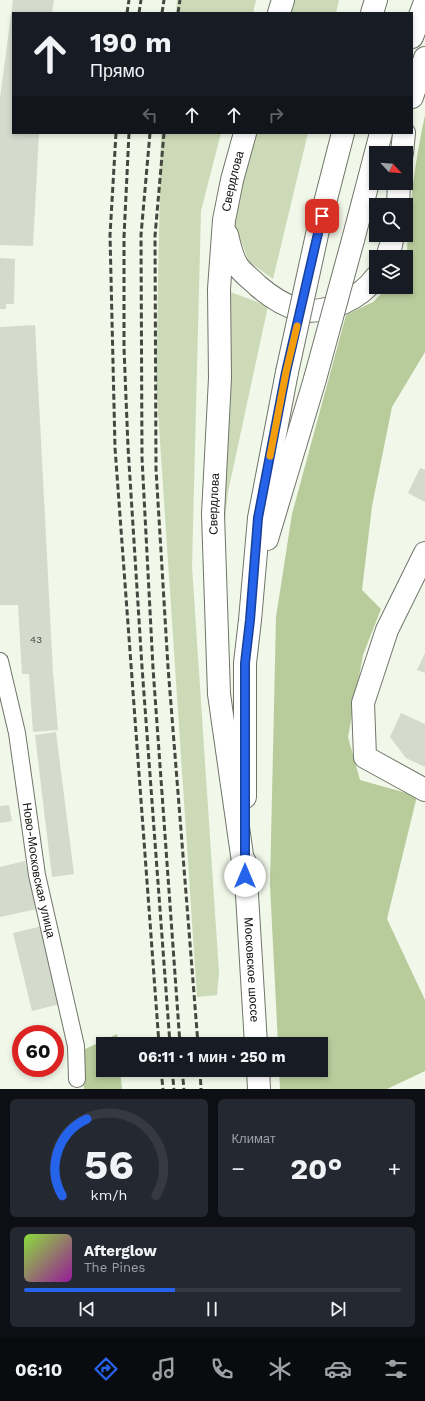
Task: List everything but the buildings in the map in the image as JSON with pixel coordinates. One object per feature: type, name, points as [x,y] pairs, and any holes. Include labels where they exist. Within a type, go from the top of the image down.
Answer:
[{"type":"main road","points":[[279,12],[283,0]]},
{"type":"main road","points":[[372,12],[376,0]]},
{"type":"main road","points":[[413,34],[425,2]]},
{"type":"main road","points":[[413,94],[425,58]]},
{"type":"main road","name":"Свердлова","points":[[245,134],[232,180],[224,220],[219,289],[220,378],[213,514],[218,686],[245,876]]},
{"type":"main road","name":"Московское шоссе","points":[[256,1037],[245,876],[245,663],[258,518],[286,372],[318,230],[342,134]]},
{"type":"main road","points":[[250,620],[267,540],[316,379],[381,134]]},
{"type":"main road","points":[[403,146],[404,134]]},
{"type":"main road","points":[[224,220],[231,251],[239,269],[273,299],[295,309],[312,312],[330,309],[353,298],[369,286]]},
{"type":"main road","points":[[425,553],[387,630],[364,703],[365,757],[425,790]]},
{"type":"main road","points":[[258,1077],[259,1089]]},
{"type":"street","name":"Ново-Московская улица","points":[[0,661],[17,733],[37,875],[76,1046],[77,1079]]},
{"type":"green space","points":[[177,0],[256,0],[253,12],[176,12]]},
{"type":"green space","points":[[287,0],[339,0],[336,12],[283,12]]},
{"type":"green space","points":[[425,115],[425,352],[392,407],[372,506],[362,590],[381,609],[363,655],[348,737],[360,780],[417,796],[387,919],[425,1000],[425,1071],[387,1089],[280,1089],[279,1077],[328,1077],[328,1037],[278,1037],[270,885],[276,617],[292,514],[346,315],[373,302],[381,294],[413,294],[413,250],[407,250],[407,242],[413,242],[413,198],[411,198]]},
{"type":"green space","points":[[161,134],[221,134],[201,211],[192,566],[219,973],[217,995],[197,997],[156,381]]},
{"type":"green space","points":[[251,134],[308,134],[273,279],[249,262],[233,219]]},
{"type":"green space","points":[[225,290],[268,306],[228,492],[212,643]]},
{"type":"green space","points":[[96,1044],[96,1077],[121,1077],[122,1089],[84,1089],[81,1051]]},
{"type":"railway","points":[[127,12],[129,0]]},
{"type":"railway","points":[[139,12],[141,0]]},
{"type":"railway","points":[[162,12],[164,0]]},
{"type":"railway","points":[[178,12],[180,0]]},
{"type":"railway","points":[[116,134],[110,235],[115,448],[158,1037]]},
{"type":"railway","points":[[129,134],[124,237],[124,348],[128,447],[142,667],[169,1037]]},
{"type":"railway","points":[[150,134],[141,235],[142,458],[153,668],[179,1037]]},
{"type":"railway","points":[[164,134],[155,236],[156,469],[168,667],[197,1037]]},
{"type":"railway","points":[[162,1077],[163,1089]]},
{"type":"railway","points":[[173,1077],[174,1089]]},
{"type":"railway","points":[[183,1077],[184,1089]]},
{"type":"railway","points":[[200,1077],[201,1089]]},
{"type":"slow traffic","points":[[270,456],[286,372],[297,326]]},
{"type":"route","points":[[245,876],[245,663],[258,518],[286,372],[322,216]]}]
